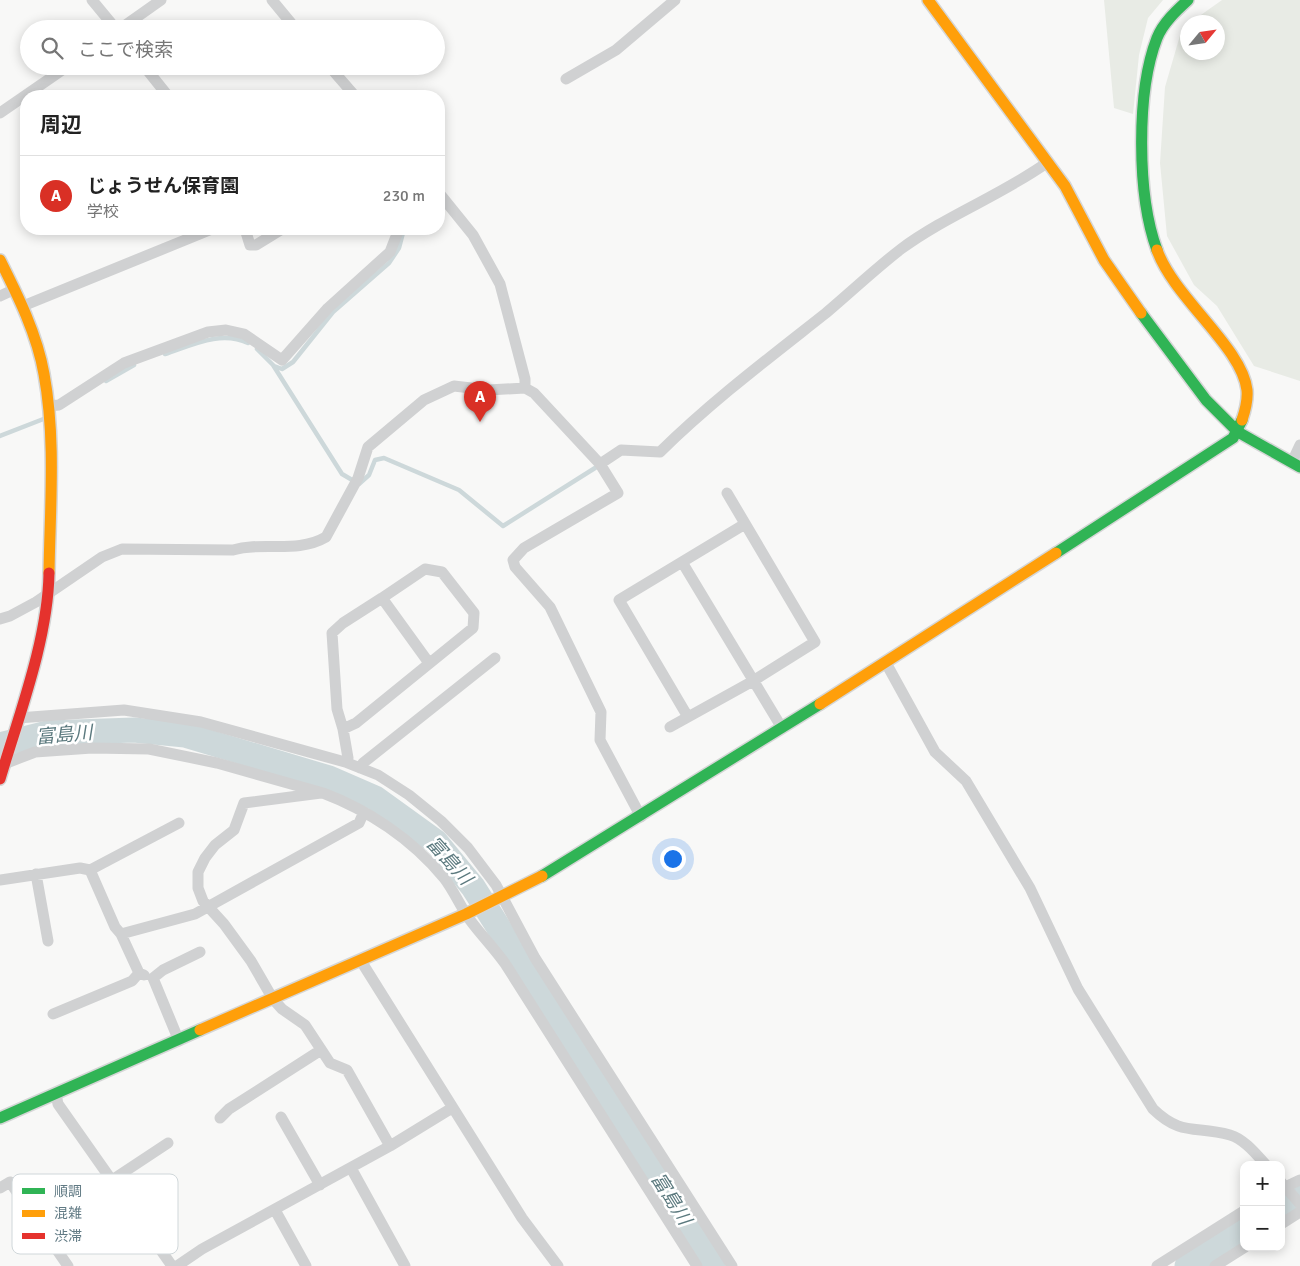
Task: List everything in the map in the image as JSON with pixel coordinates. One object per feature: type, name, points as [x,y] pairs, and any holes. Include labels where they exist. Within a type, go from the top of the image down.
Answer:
[{"type":"street","points":[[92,0],[109,20]]},
{"type":"street","points":[[133,20],[161,0]]},
{"type":"street","points":[[272,0],[289,20]]},
{"type":"street","points":[[566,79],[616,50],[675,0]]},
{"type":"street","points":[[928,0],[1065,186],[1104,260],[1122,288],[1206,400],[1238,432],[1296,465],[1300,445]]},
{"type":"street","points":[[0,1118],[469,913],[549,873],[886,663],[1233,438],[1238,432],[1245,412],[1247,387],[1243,376],[1162,265],[1151,237],[1145,205],[1143,100],[1148,66],[1157,38],[1169,17],[1188,0]]},
{"type":"street","points":[[33,90],[55,75]]},
{"type":"street","points":[[151,75],[163,90]]},
{"type":"street","points":[[337,75],[350,90]]},
{"type":"street","points":[[0,113],[20,99]]},
{"type":"street","points":[[600,464],[621,450],[660,452],[722,396],[863,283],[901,249],[955,214],[1036,171],[1048,162]]},
{"type":"street","points":[[445,200],[473,235],[500,284],[525,379],[525,388]]},
{"type":"street","points":[[23,306],[197,235]]},
{"type":"street","points":[[247,235],[250,245],[256,245],[272,235]]},
{"type":"street","points":[[49,406],[59,405],[124,363],[208,332],[226,330],[244,334],[258,341],[282,360],[328,308],[390,252],[398,235]]},
{"type":"street","points":[[0,260],[23,306],[44,372],[49,406],[49,594],[40,641],[0,778]]},
{"type":"street","points":[[0,296],[15,290]]},
{"type":"street","points":[[0,619],[10,616],[49,594],[102,557],[122,549],[233,550],[243,547],[283,548],[317,542],[326,537],[353,483],[368,447],[424,400],[454,386],[488,390],[525,388],[534,393],[600,464],[618,493],[524,548],[513,560],[515,567],[550,607],[601,712],[600,740],[640,817]]},
{"type":"street","points":[[670,727],[753,681],[815,642],[727,493]]},
{"type":"street","points":[[688,717],[619,600],[745,524]]},
{"type":"street","points":[[682,562],[782,728]]},
{"type":"street","points":[[344,729],[356,723],[473,628],[474,613],[442,572],[425,570],[343,622],[332,633],[337,709],[344,729],[348,758],[345,762]]},
{"type":"street","points":[[382,598],[430,662]]},
{"type":"street","points":[[360,768],[494,658]]},
{"type":"street","points":[[886,663],[935,752],[966,781],[971,789],[1030,888],[1078,989],[1154,1109],[1168,1122],[1184,1128],[1231,1135],[1251,1148],[1262,1161]]},
{"type":"street","points":[[16,723],[124,710],[162,714],[201,722],[345,762],[360,768],[386,780],[441,821],[468,848],[500,897],[535,958],[732,1266]]},
{"type":"street","points":[[5,761],[35,752],[92,748],[149,750],[208,761],[322,792],[364,812],[389,827],[418,851],[443,877],[506,965],[697,1266]]},
{"type":"street","points":[[322,792],[318,795],[244,803],[234,830],[215,845],[205,858],[198,872],[198,888],[208,907],[224,924],[251,961],[273,1000],[282,1009],[305,1025],[330,1063],[347,1070],[390,1146]]},
{"type":"street","points":[[121,934],[195,914],[359,823],[364,812]]},
{"type":"street","points":[[0,880],[80,868],[90,870],[179,823]]},
{"type":"street","points":[[90,870],[115,927],[121,934],[139,973],[153,978],[179,1041]]},
{"type":"street","points":[[36,874],[48,941]]},
{"type":"street","points":[[153,978],[162,970],[200,952]]},
{"type":"street","points":[[361,961],[522,1218],[558,1266]]},
{"type":"street","points":[[53,1014],[132,981],[139,973]]},
{"type":"street","points":[[220,1118],[228,1109],[321,1050]]},
{"type":"street","points":[[56,1094],[58,1104],[108,1174]]},
{"type":"street","points":[[177,1266],[202,1249],[352,1168],[452,1108]]},
{"type":"street","points":[[281,1118],[320,1185]]},
{"type":"street","points":[[121,1174],[168,1143]]},
{"type":"street","points":[[352,1168],[405,1266]]},
{"type":"street","points":[[1285,1187],[1300,1180]]},
{"type":"street","points":[[0,1188],[10,1182],[12,1185]]},
{"type":"street","points":[[1285,1188],[1300,1204]]},
{"type":"street","points":[[275,1210],[306,1266]]},
{"type":"street","points":[[1285,1221],[1300,1212]]},
{"type":"street","points":[[1157,1266],[1240,1214]]},
{"type":"street","points":[[1216,1266],[1240,1250]]},
{"type":"street","points":[[60,1254],[68,1266]]},
{"type":"street","points":[[164,1254],[172,1266]]},
{"type":"shaded area","points":[[1104,0],[1163,0],[1148,18],[1139,55],[1133,114],[1114,108]]},
{"type":"shaded area","points":[[1222,0],[1300,0],[1300,381],[1254,366],[1217,306],[1194,285],[1167,236],[1160,163],[1165,87],[1180,35],[1180,60],[1225,60],[1225,15],[1201,15]]},
{"type":"waterway","points":[[274,366],[282,369],[293,362],[333,312],[389,263],[399,248],[402,235]]},
{"type":"waterway","points":[[165,354],[217,338],[238,339],[248,343]]},
{"type":"waterway","points":[[257,349],[273,365],[342,474],[359,484],[369,475],[375,460],[384,458],[459,490],[503,526],[595,468]]},
{"type":"waterway","points":[[106,381],[134,365]]},
{"type":"waterway","points":[[0,436],[46,418]]},
{"type":"waterway","name":"富島川","points":[[0,745],[47,733],[134,730],[185,735],[329,778],[375,798],[436,842],[473,887],[713,1266]]},
{"type":"waterway","name":"富島川","points":[[1285,1203],[1300,1194]]},
{"type":"waterway","name":"富島川","points":[[1187,1266],[1240,1233]]},
{"type":"traffic: fast","points":[[1157,250],[1150,228],[1143,173],[1142,115],[1145,86],[1157,38],[1170,18],[1188,0]]},
{"type":"traffic: fast","points":[[1141,313],[1206,400],[1238,432],[1300,467]]},
{"type":"traffic: fast","points":[[1056,553],[1233,438],[1242,420]]},
{"type":"traffic: fast","points":[[542,876],[820,704]]},
{"type":"traffic: fast","points":[[0,1118],[200,1030]]},
{"type":"traffic: slow","points":[[928,0],[1065,186],[1104,260],[1141,313]]},
{"type":"traffic: slow","points":[[1157,250],[1178,286],[1221,339],[1242,374],[1247,390],[1242,420]]},
{"type":"traffic: slow","points":[[0,260],[20,301],[37,344],[48,399],[51,448],[49,573]]},
{"type":"traffic: slow","points":[[820,704],[1056,553]]},
{"type":"traffic: slow","points":[[200,1030],[466,914],[542,876]]},
{"type":"traffic: jam","points":[[0,779],[24,703],[38,650],[44,624],[49,573]]},
{"type":"place","name":"じょうせん保育園","points":[[480,422]]}]
